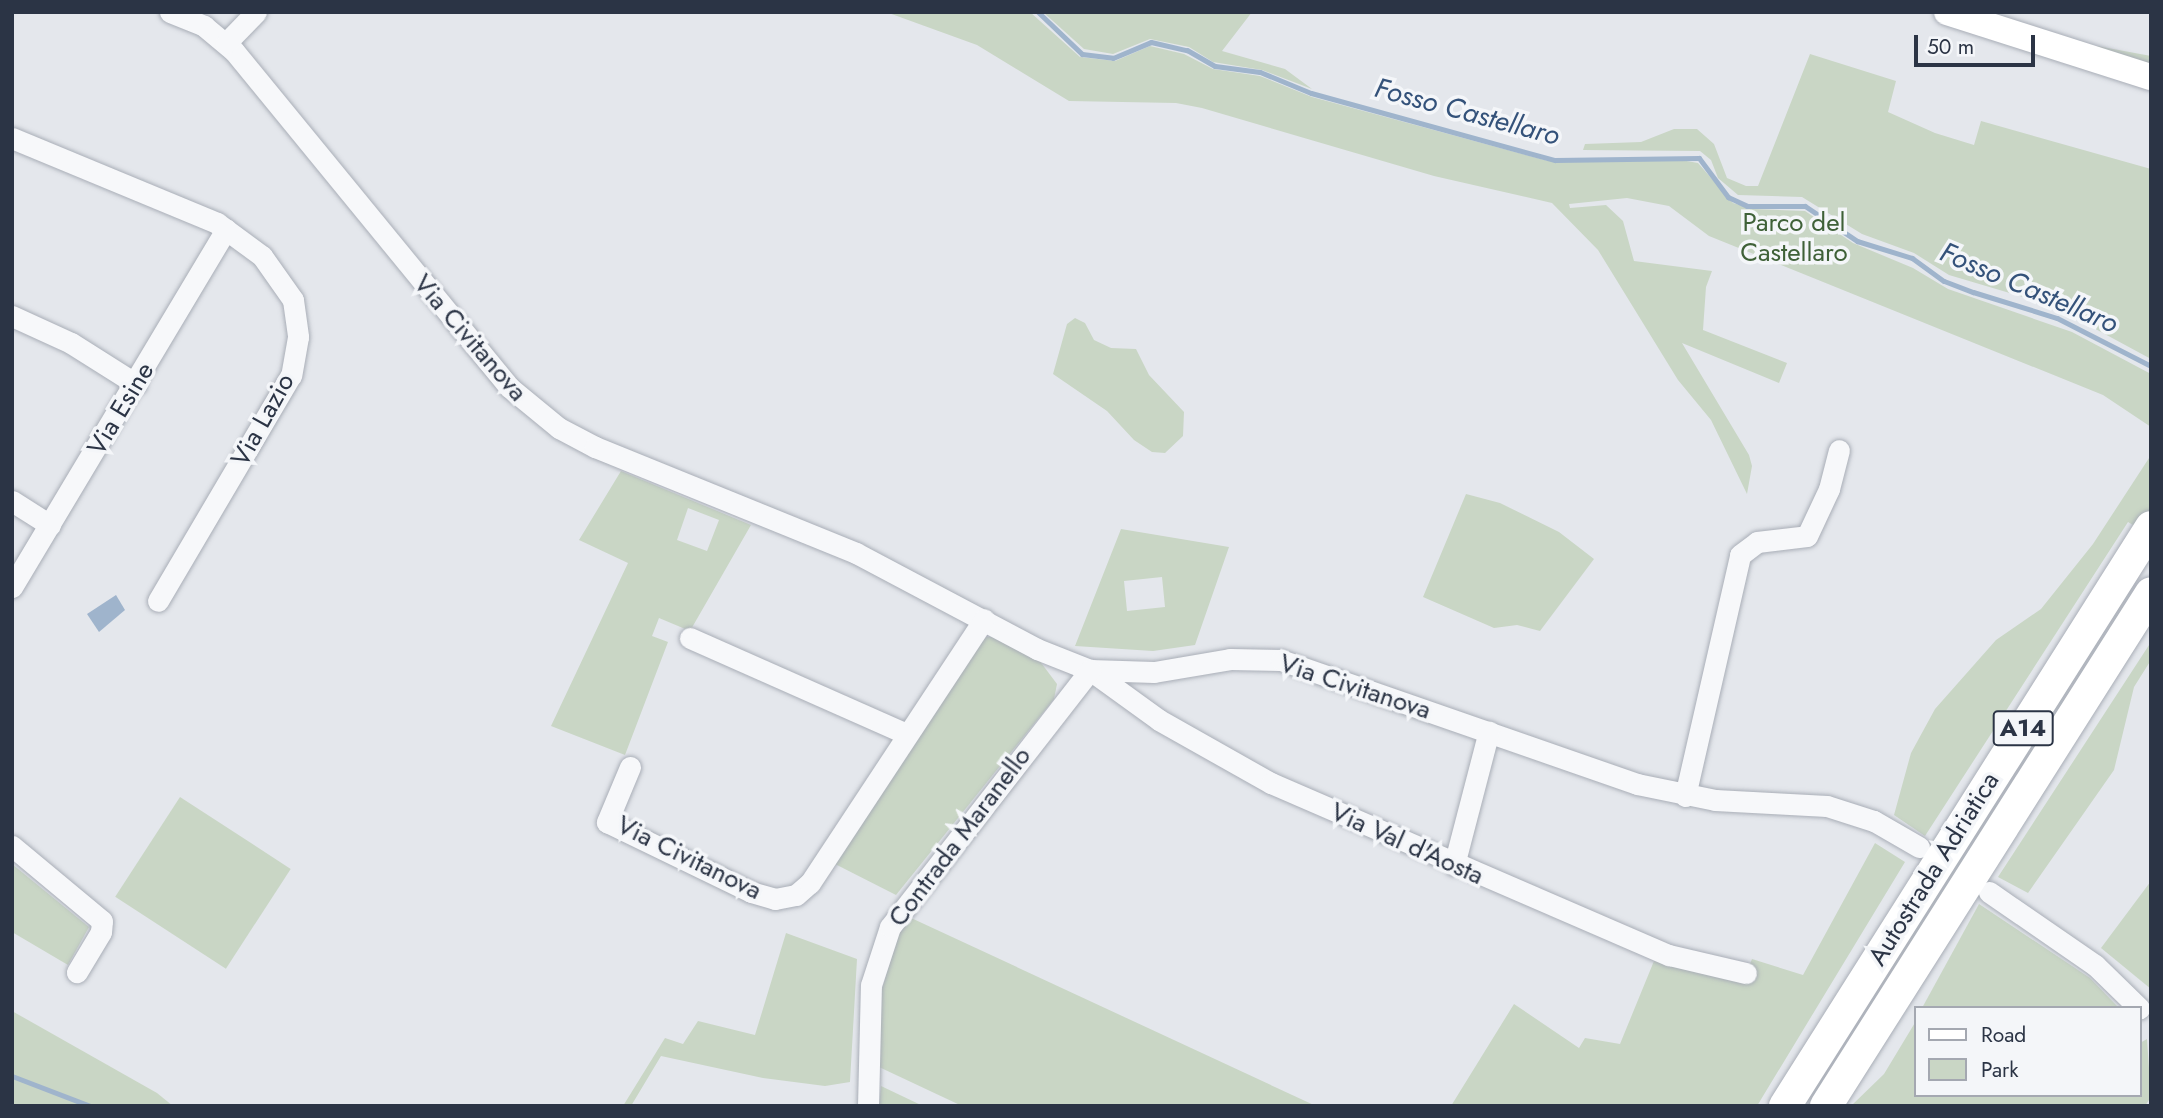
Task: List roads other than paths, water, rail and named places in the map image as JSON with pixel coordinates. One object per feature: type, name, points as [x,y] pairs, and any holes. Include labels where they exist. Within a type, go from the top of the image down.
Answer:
[{"type":"highway","name":"Autostrada Adriatica","points":[[1785,1106],[2147,532]]},
{"type":"highway","name":"Autostrada Adriatica","points":[[1826,1106],[2151,593]]},
{"type":"main road","points":[[1947,12],[2151,77]]},
{"type":"street","name":"Via Civitanova","points":[[170,12],[204,26],[226,43],[462,334],[532,408],[595,447],[856,553],[1090,670],[1154,672],[1230,659],[1281,660],[1637,784],[1685,796],[1827,806],[1874,821],[1919,847]]},
{"type":"street","points":[[226,43],[256,12]]},
{"type":"street","name":"Via Lazio","points":[[12,138],[226,229],[262,256],[290,291],[297,319],[297,355],[282,392],[158,601]]},
{"type":"street","name":"Via Esine","points":[[12,587],[136,384],[226,229]]},
{"type":"street","points":[[12,316],[71,343],[136,384]]},
{"type":"street","points":[[1685,796],[1740,555],[1757,542],[1807,536],[1829,489],[1839,450]]},
{"type":"street","points":[[12,501],[50,525]]},
{"type":"street","name":"Via Civitanova","points":[[630,767],[607,822],[751,892],[775,899],[796,895],[810,883],[984,619]]},
{"type":"street","points":[[690,638],[907,734]]},
{"type":"street","name":"Via Val d'Aosta","points":[[1090,670],[1211,752],[1454,865],[1669,955],[1746,973]]},
{"type":"street","name":"Contrada Maranello","points":[[868,1106],[871,985],[890,927],[1090,670]]},
{"type":"street","points":[[1454,865],[1489,731]]},
{"type":"street","points":[[12,846],[102,921],[101,932],[77,972]]},
{"type":"street","points":[[1989,892],[2095,965],[2136,1006]]},
{"type":"water","points":[[116,595],[125,610],[99,632],[87,614]]},
{"type":"waterway","name":"Fosso Castellaro","points":[[1038,12],[1082,54],[1113,58],[1151,42],[1187,50],[1215,66],[1260,72],[1311,93],[1555,160],[1699,158],[1728,197],[1747,206],[1805,206],[1857,241],[1912,258],[1944,281],[2057,318],[2151,366]]},
{"type":"waterway","points":[[12,1076],[90,1106]]},
{"type":"park label","name":"Parco del Castellaro","points":[[1794,238]]}]
